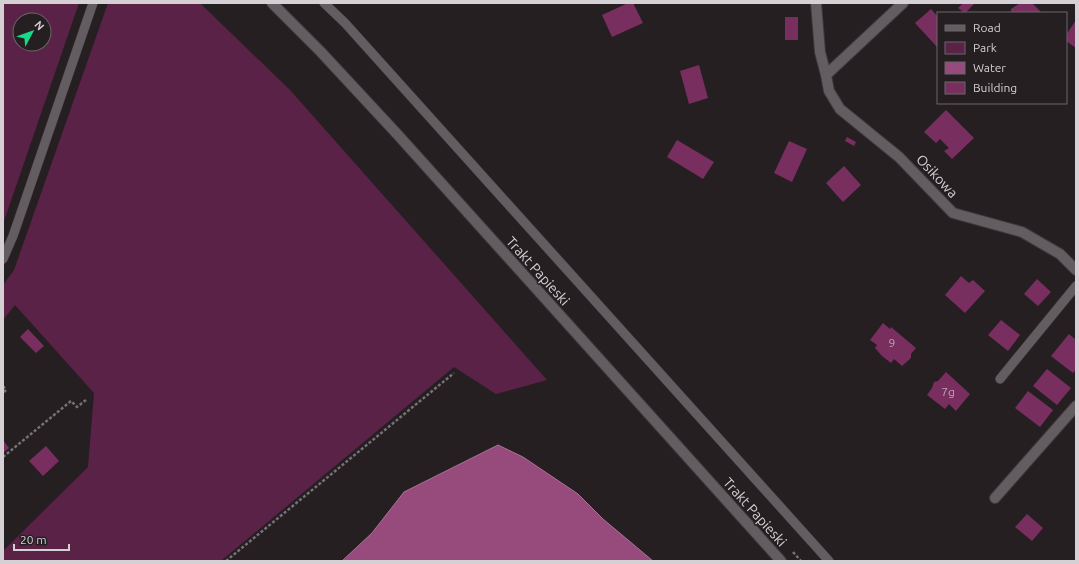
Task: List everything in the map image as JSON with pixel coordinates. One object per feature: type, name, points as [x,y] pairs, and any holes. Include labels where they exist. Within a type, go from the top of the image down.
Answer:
[{"type":"street","name":"Trakt Papieski","points":[[272,3],[320,51],[398,136],[781,561]]},
{"type":"street","name":"Osikowa","points":[[816,3],[820,52],[829,91],[840,109],[899,156],[952,213],[1022,232],[1060,254],[1076,270]]},
{"type":"street","points":[[826,75],[903,3]]},
{"type":"street","points":[[996,498],[1076,406]]},
{"type":"lane","points":[[3,259],[13,236],[92,3]]},
{"type":"lane","points":[[324,3],[345,23],[829,561]]},
{"type":"lane","points":[[1000,379],[1076,286]]},
{"type":"path","points":[[226,561],[454,373]]},
{"type":"path","points":[[3,386],[6,390],[3,393]]},
{"type":"path","points":[[3,457],[71,401],[77,408],[86,400]]},
{"type":"green space","points":[[3,3],[79,3],[3,224]]},
{"type":"green space","points":[[108,3],[200,3],[290,90],[547,380],[496,394],[454,367],[221,561],[3,561],[3,551],[88,467],[94,393],[15,305],[3,320],[3,285],[14,270]]},
{"type":"water","points":[[498,445],[523,457],[578,494],[603,519],[653,561],[342,561],[372,533],[404,492]]},
{"type":"building","points":[[628,3],[633,3],[643,23],[612,37],[602,15]]},
{"type":"building","points":[[963,3],[975,3],[966,12],[958,8]]},
{"type":"building","points":[[1020,3],[1032,3],[1041,12],[1011,12],[1011,9]]},
{"type":"building","points":[[931,9],[937,16],[937,47],[915,23]]},
{"type":"building","points":[[785,17],[798,17],[798,40],[785,40]]},
{"type":"building","points":[[1076,20],[1076,48],[1067,42],[1067,34]]},
{"type":"building","points":[[699,65],[708,98],[689,104],[680,71]]},
{"type":"building","points":[[946,110],[974,138],[952,159],[944,151],[949,148],[940,139],[936,143],[924,132]]},
{"type":"building","points":[[847,137],[856,142],[854,146],[845,141]]},
{"type":"building","points":[[677,140],[714,162],[703,179],[667,157]]},
{"type":"building","points":[[789,141],[807,149],[792,182],[774,173]]},
{"type":"building","points":[[844,166],[861,185],[843,202],[826,183]]},
{"type":"building","points":[[961,276],[969,283],[973,280],[985,291],[965,313],[945,295]]},
{"type":"building","points":[[1037,279],[1051,292],[1038,306],[1024,294]]},
{"type":"building","points":[[1001,320],[1020,335],[1008,351],[988,335]]},
{"type":"building","points":[[883,323],[890,329],[891,327],[916,348],[911,354],[911,358],[902,366],[894,359],[891,363],[882,356],[875,348],[877,345],[870,340]]},
{"type":"building","points":[[28,329],[44,346],[36,353],[20,337]]},
{"type":"building","points":[[1069,334],[1076,340],[1076,369],[1073,373],[1051,356]]},
{"type":"building","points":[[1047,369],[1071,388],[1057,405],[1033,386]]},
{"type":"building","points":[[946,372],[970,394],[956,411],[949,404],[945,409],[927,395],[934,382],[938,381]]},
{"type":"building","points":[[1028,391],[1053,410],[1040,427],[1015,408]]},
{"type":"building","points":[[3,440],[9,448],[3,453]]},
{"type":"building","points":[[46,446],[59,461],[43,476],[29,461]]},
{"type":"building","points":[[1027,514],[1043,528],[1032,541],[1015,527]]}]
